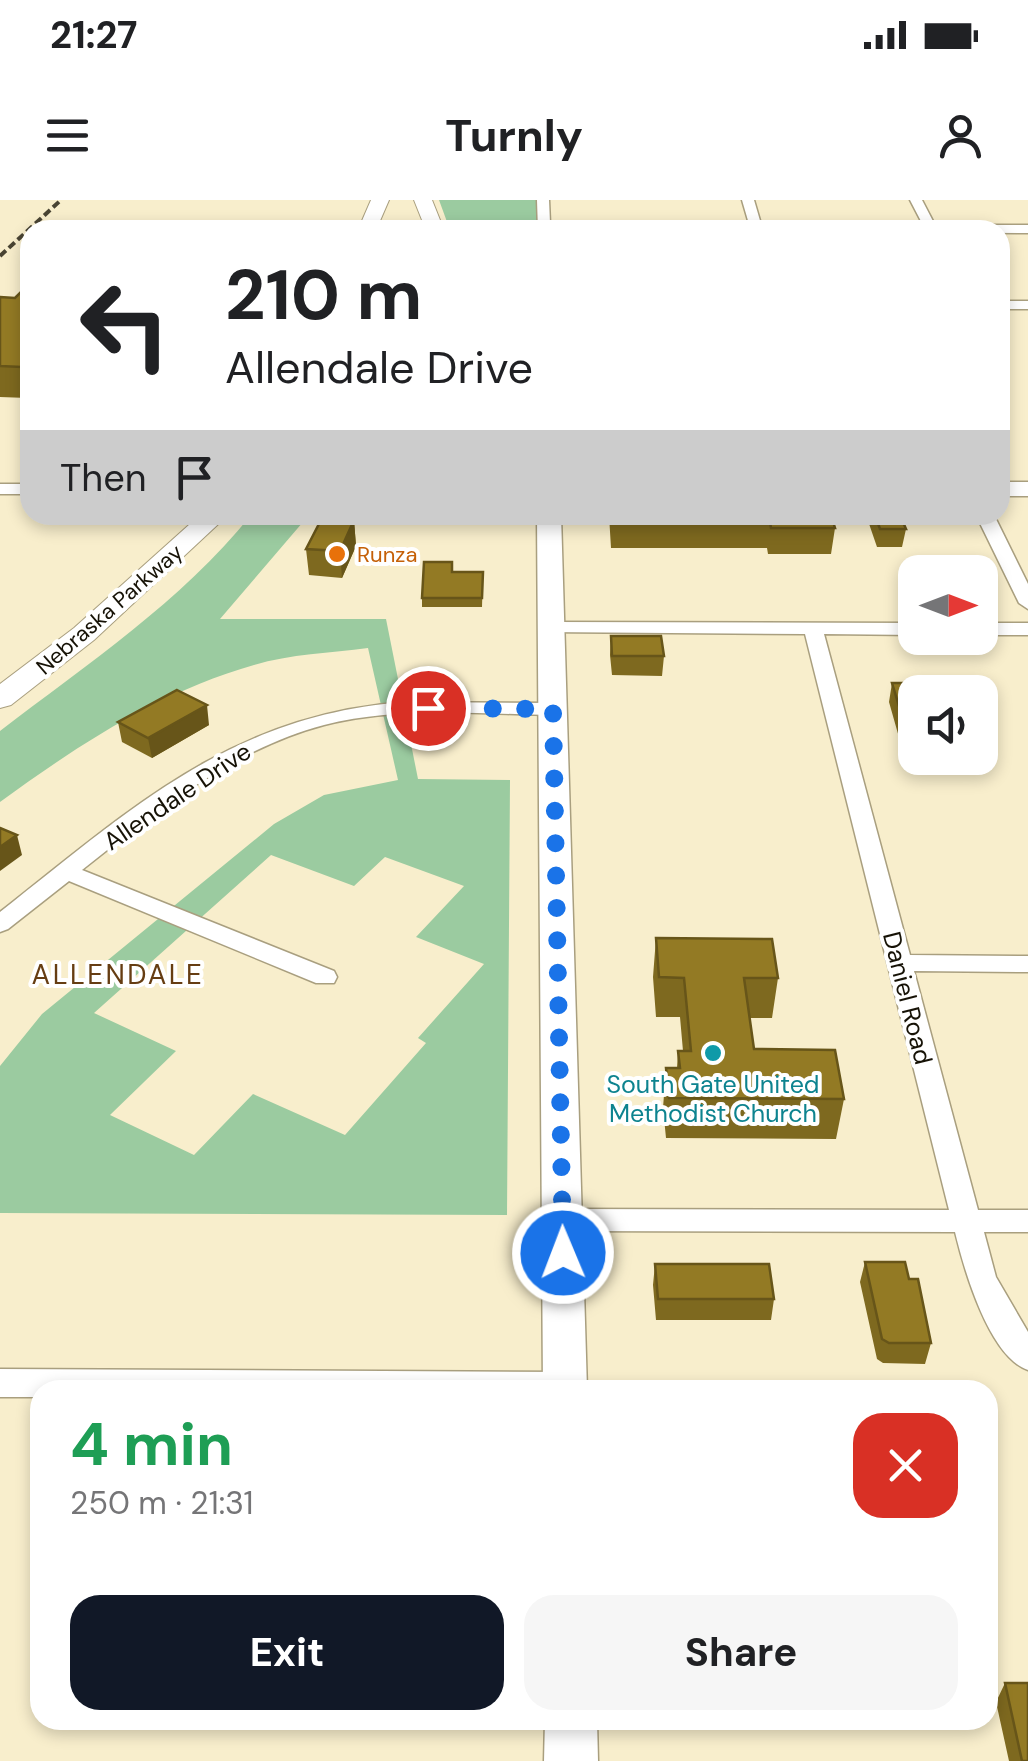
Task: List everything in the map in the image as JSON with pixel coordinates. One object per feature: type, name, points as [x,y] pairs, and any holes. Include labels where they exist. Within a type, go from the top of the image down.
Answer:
[{"type":"main road","name":"Nebraska Parkway","points":[[0,667],[169,525]]},
{"type":"main road","name":"Nebraska Parkway","points":[[0,699],[84,634],[204,525]]},
{"type":"main road","points":[[549,525],[565,1380]]},
{"type":"main road","points":[[571,1730],[571,1761]]},
{"type":"street","points":[[990,525],[1028,603]]},
{"type":"street","points":[[551,628],[898,629]]},
{"type":"street","name":"Daniel Road","points":[[813,629],[981,1277],[1000,1316],[1028,1357]]},
{"type":"street","points":[[998,629],[1028,629]]},
{"type":"street","name":"Allendale Drive","points":[[0,924],[191,781],[254,744],[297,726],[382,709],[553,709]]},
{"type":"street","points":[[68,872],[324,976]]},
{"type":"street","points":[[899,964],[1028,964]]},
{"type":"street","points":[[562,1220],[1028,1221]]},
{"type":"street","points":[[0,1383],[30,1383]]},
{"type":"green space","points":[[439,200],[543,200],[544,220],[446,220]]},
{"type":"green space","points":[[243,525],[300,525],[220,619],[386,619],[418,779],[510,780],[507,1215],[0,1213],[0,1066],[42,1014],[274,824],[324,795],[398,780],[368,648],[268,661],[185,690],[121,722],[0,802],[0,731],[132,630],[194,576]],"holes":[[[271,855],[354,886],[385,857],[464,886],[416,937],[484,964],[418,1038],[426,1043],[345,1135],[253,1094],[194,1155],[110,1115],[176,1051],[94,1013]]]},
{"type":"building","points":[[20,293],[20,367],[0,366],[0,297],[15,298]]},
{"type":"building","points":[[318,525],[352,525],[340,551],[306,549]]},
{"type":"building","points":[[770,525],[835,528],[771,528]]},
{"type":"building","points":[[879,525],[904,525],[906,529],[880,529]]},
{"type":"building","points":[[424,562],[452,562],[452,572],[483,572],[482,598],[422,598]]},
{"type":"building","points":[[611,636],[661,636],[664,656],[612,656]]},
{"type":"building","points":[[177,690],[207,705],[148,738],[118,722]]},
{"type":"building","points":[[0,828],[17,835],[0,847]]},
{"type":"building","points":[[656,938],[772,939],[778,978],[744,978],[754,1049],[835,1050],[844,1099],[669,1098],[666,1068],[680,1068],[678,1051],[691,1051],[684,978],[659,977]]},
{"type":"building","points":[[865,1262],[905,1262],[909,1279],[918,1279],[931,1343],[889,1343],[882,1339]]},
{"type":"building","points":[[655,1264],[769,1264],[774,1299],[658,1299]]},
{"type":"building","points":[[1005,1683],[1028,1683],[1028,1761],[1022,1761]]},
{"type":"railway","points":[[39,220],[61,200]]},
{"type":"railway","points":[[0,256],[20,238]]},
{"type":"place","name":"Runza","points":[[337,554]]},
{"type":"place","name":"South Gate United Methodist Church","points":[[713,1053]]},
{"type":"district","name":"ALLENDALE","points":[[118,974]]},
{"type":"route","points":[[428,708],[553,709],[563,1253]]}]
